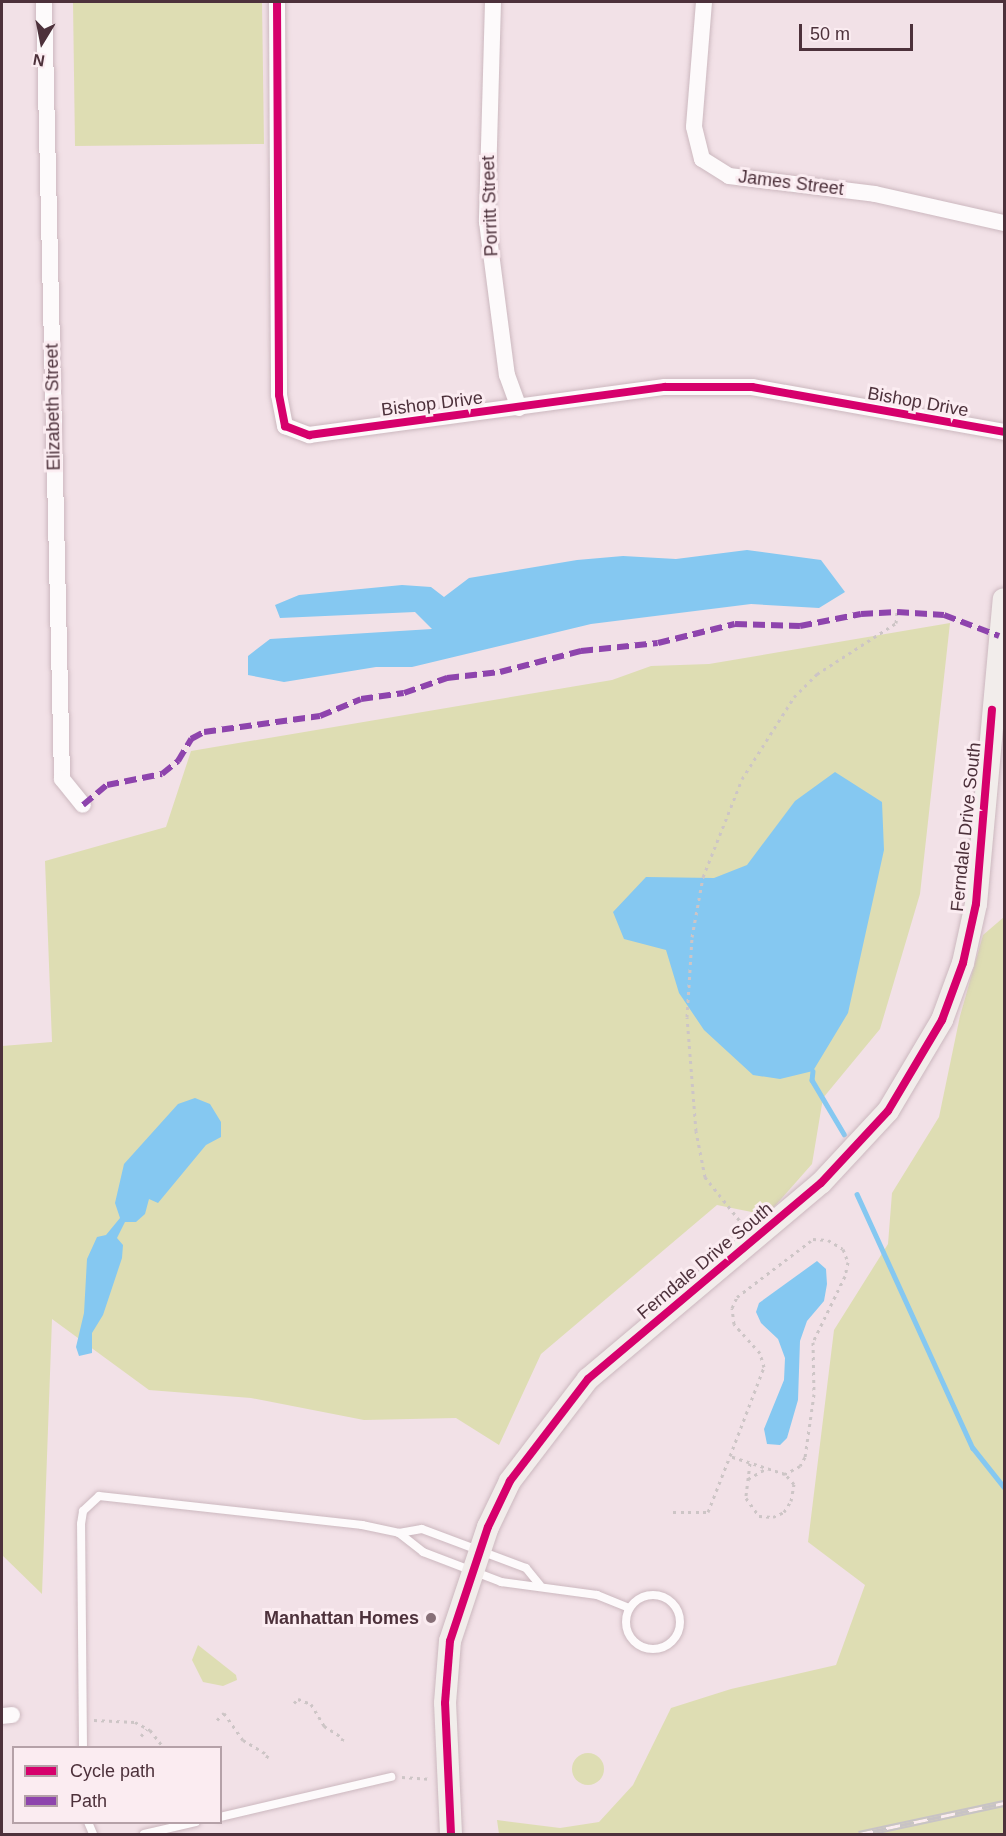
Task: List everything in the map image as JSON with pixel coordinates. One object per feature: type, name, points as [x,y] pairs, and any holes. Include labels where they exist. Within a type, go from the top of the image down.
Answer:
[{"type":"main road","name":"Ferndale Drive South","points":[[451,1834],[445,1702],[450,1641],[476,1560],[510,1481],[588,1379],[821,1183],[888,1111],[942,1020],[963,963],[976,904],[998,711],[1005,599]]},
{"type":"street","name":"Elizabeth Street","points":[[44,2],[62,778],[83,805]]},
{"type":"street","name":"Bishop Drive","points":[[277,2],[279,394],[285,426],[309,435],[665,387],[752,387],[1005,432]]},
{"type":"street","name":"Porritt Street","points":[[493,2],[487,222],[507,375],[519,408]]},
{"type":"street","name":"James Street","points":[[704,2],[694,127],[702,159],[729,176],[875,194],[1005,223]]},
{"type":"lane","points":[[83,1746],[81,1524],[83,1510],[99,1496],[399,1533],[422,1529],[522,1587],[540,1585],[597,1595],[629,1608]]},
{"type":"lane","points":[[399,1533],[423,1552],[526,1568],[540,1585]]},
{"type":"lane","points":[[643,1597],[662,1597],[678,1612],[678,1633],[662,1648],[641,1647],[627,1631],[629,1608],[643,1597]]},
{"type":"lane","points":[[222,1817],[391,1777]]},
{"type":"lane","points":[[144,1834],[187,1824]]},
{"type":"path","points":[[755,1239],[705,1177],[694,1110],[688,977],[697,906],[711,852],[742,779],[794,697],[817,675],[896,623],[897,612]]},
{"type":"path","points":[[674,1512],[708,1512],[764,1367],[760,1353],[734,1324],[732,1308],[737,1297],[813,1239],[828,1240],[843,1249],[848,1262],[846,1276],[813,1342],[814,1394],[806,1457],[800,1466],[785,1474]]},
{"type":"path","points":[[730,1456],[750,1462],[785,1474],[794,1484],[790,1502],[784,1512],[773,1517],[759,1516],[750,1508],[746,1498],[750,1462]]},
{"type":"path","points":[[748,1479],[768,1468]]},
{"type":"path","points":[[294,1703],[298,1699],[311,1704],[324,1726],[343,1738],[341,1744]]},
{"type":"path","points":[[218,1720],[224,1713],[243,1740],[268,1755],[266,1759]]},
{"type":"path","points":[[83,1719],[135,1722],[147,1729],[162,1746]]},
{"type":"path","points":[[141,1737],[147,1729]]},
{"type":"path","points":[[391,1777],[448,1780]]},
{"type":"green space","points":[[73,2],[262,2],[264,144],[75,146]]},
{"type":"green space","points":[[950,623],[920,894],[880,1029],[823,1098],[812,1164],[767,1215],[717,1205],[541,1354],[499,1445],[456,1418],[364,1420],[251,1398],[149,1390],[52,1319],[42,1594],[2,1555],[2,1046],[52,1042],[45,861],[166,827],[191,751],[612,680],[651,666],[709,664]]},
{"type":"green space","points":[[1004,917],[1004,1834],[499,1834],[497,1820],[560,1828],[599,1822],[633,1785],[671,1708],[731,1689],[836,1665],[865,1585],[808,1542],[834,1330],[888,1244],[892,1193],[939,1117],[960,1016],[983,935]]},
{"type":"green space","points":[[198,1645],[236,1675],[237,1680],[223,1686],[203,1682],[192,1660]]},
{"type":"green space","points":[[588,1753],[599,1758],[604,1769],[599,1780],[588,1785],[577,1780],[572,1769],[577,1758]]},
{"type":"water","points":[[747,550],[821,560],[845,592],[819,608],[751,604],[591,624],[412,667],[376,667],[284,682],[248,675],[248,656],[270,639],[432,629],[415,612],[280,618],[275,605],[299,595],[402,585],[431,587],[444,597],[469,578],[577,560],[623,556],[676,559]]},
{"type":"water","points":[[835,772],[882,802],[884,850],[848,1013],[813,1071],[780,1079],[753,1075],[704,1030],[679,993],[666,950],[624,939],[613,912],[646,877],[714,878],[747,865],[795,801]]},
{"type":"water","points":[[195,1098],[210,1104],[221,1122],[221,1137],[206,1145],[158,1203],[149,1199],[145,1214],[136,1222],[125,1222],[117,1238],[123,1245],[122,1258],[103,1315],[92,1333],[92,1353],[79,1356],[76,1347],[84,1313],[87,1259],[97,1237],[106,1235],[120,1218],[115,1203],[124,1164],[178,1104]]},
{"type":"water","points":[[817,1261],[826,1269],[827,1284],[824,1301],[807,1321],[800,1341],[798,1400],[787,1438],[780,1445],[767,1444],[764,1429],[784,1380],[785,1358],[778,1339],[761,1323],[756,1312],[759,1303]]},
{"type":"waterway","points":[[813,1071],[812,1080],[844,1134]]},
{"type":"waterway","points":[[857,1194],[973,1448],[1004,1487]]},
{"type":"railway","points":[[859,1834],[1004,1803]]},
{"type":"marked path","points":[[83,805],[107,785],[162,774],[178,761],[191,739],[204,732],[320,716],[361,699],[404,693],[447,678],[500,672],[581,651],[658,643],[735,624],[800,626],[861,614],[897,612],[944,615],[999,636]]},
{"type":"cycle path","points":[[277,2],[279,395],[285,426],[309,435],[665,387],[752,387],[1004,432]]},
{"type":"cycle path","points":[[451,1834],[445,1703],[450,1641],[488,1527],[510,1481],[588,1379],[821,1183],[888,1111],[942,1020],[963,963],[976,904],[992,710]]},
{"type":"place","name":"Manhattan Homes","points":[[431,1618]]}]
